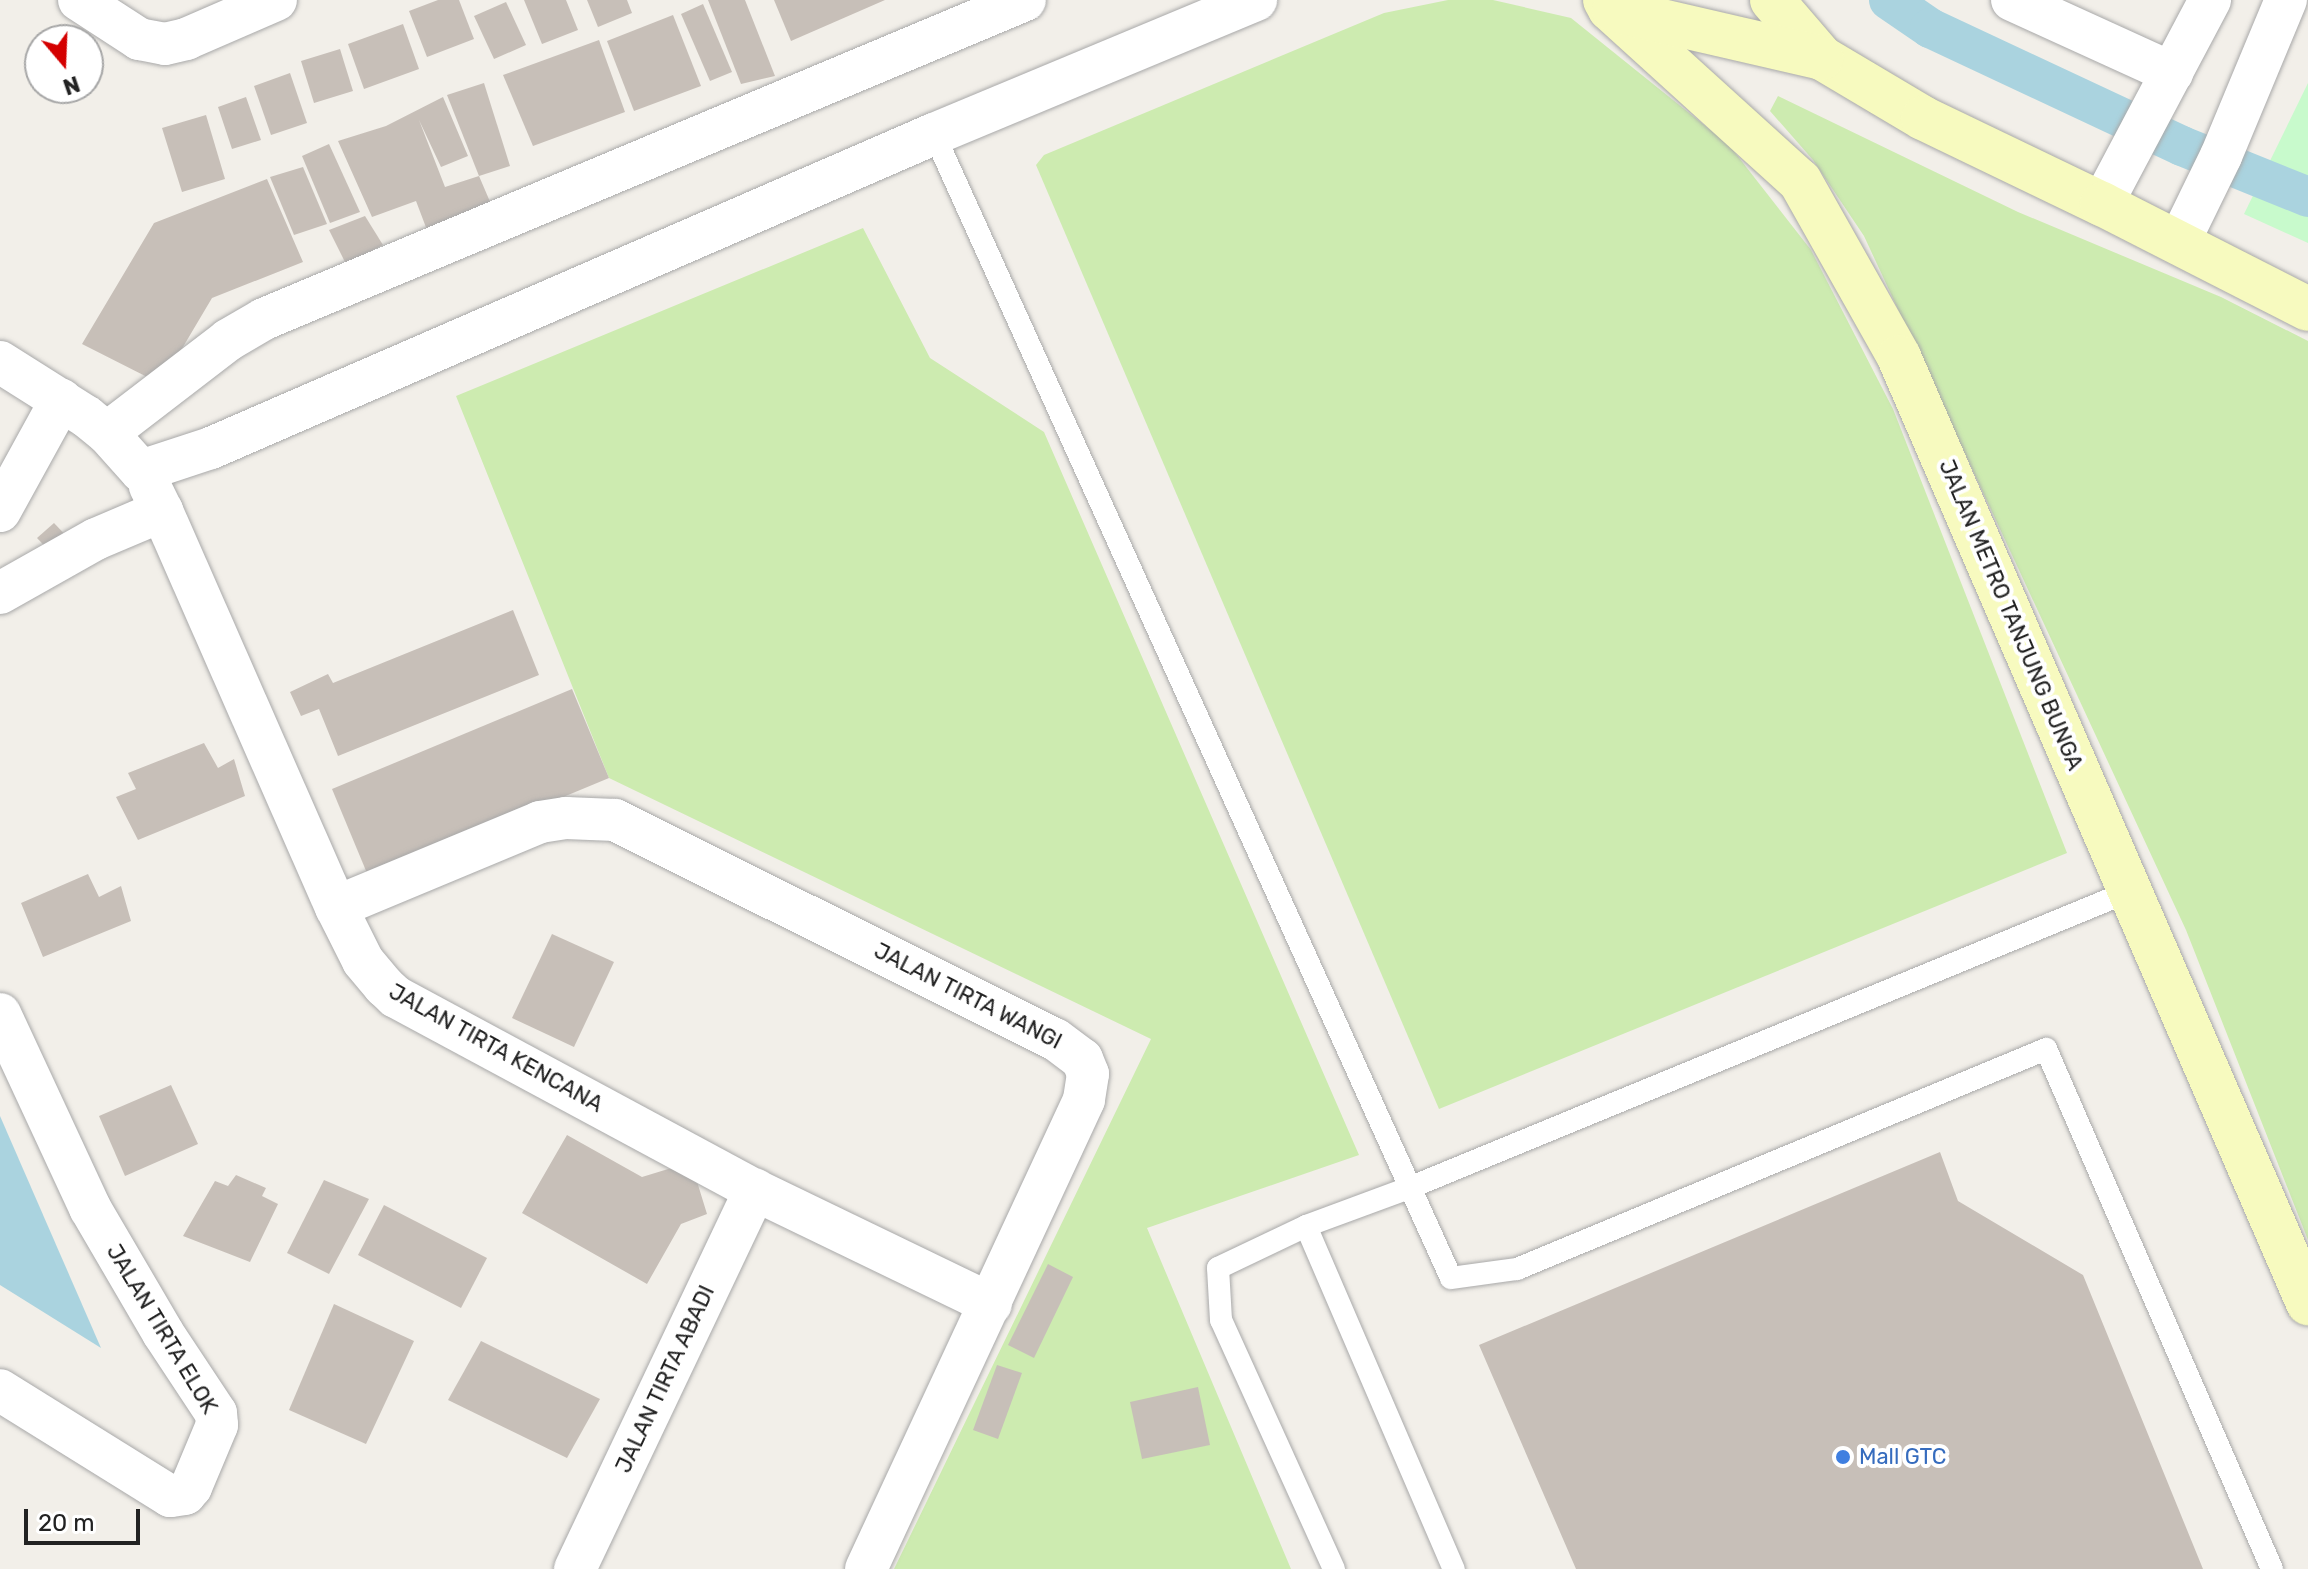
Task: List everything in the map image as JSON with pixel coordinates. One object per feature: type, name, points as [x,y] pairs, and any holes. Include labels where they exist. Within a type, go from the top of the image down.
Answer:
[{"type":"main road","points":[[1772,0],[1822,58]]},
{"type":"main road","points":[[1598,3],[1822,58],[1923,118],[2110,189],[2179,242],[2308,309]]},
{"type":"main road","name":"JALAN METRO TANJUNG BUNGA","points":[[1598,3],[1781,162],[1812,199],[1899,357],[2308,1303]]},
{"type":"street","points":[[79,0],[139,39],[165,44],[186,39],[276,0]]},
{"type":"street","points":[[107,433],[228,340],[264,319],[1025,0]]},
{"type":"street","points":[[141,471],[211,448],[934,134],[1256,0]]},
{"type":"street","points":[[2012,0],[2172,73]]},
{"type":"street","points":[[2110,189],[2210,0]]},
{"type":"street","points":[[2179,242],[2221,156],[2286,0]]},
{"type":"street","name":"JALAN TIRTA KENCANA","points":[[0,362],[107,433],[141,471],[162,511],[336,907],[363,961],[396,997],[755,1190],[991,1304]]},
{"type":"street","points":[[0,511],[61,400]]},
{"type":"street","points":[[0,593],[70,553],[162,511]]},
{"type":"street","name":"JALAN TIRTA WANGI","points":[[336,907],[540,822],[566,818],[615,820],[1055,1039],[1082,1059],[1088,1074],[1087,1091],[866,1569]]},
{"type":"street","name":"JALAN TIRTA ELOK","points":[[0,1014],[90,1208],[163,1333],[213,1408],[217,1425],[191,1487],[183,1495],[170,1496],[0,1390]]},
{"type":"street","name":"JALAN TIRTA ABADI","points":[[575,1569],[755,1190]]},
{"type":"lane","points":[[934,134],[1451,1278],[1517,1269],[2046,1049],[2272,1569]]},
{"type":"lane","points":[[1334,1569],[1221,1320],[1218,1268],[1306,1226],[1409,1188],[2130,891]]},
{"type":"lane","points":[[1306,1226],[1454,1569]]},
{"type":"green space","points":[[1448,0],[1493,0],[1571,18],[1729,145],[1811,250],[1893,409],[2067,853],[1439,1109],[1036,165],[1044,155],[1384,13]]},
{"type":"green space","points":[[2308,83],[2308,243],[2244,214]]},
{"type":"green space","points":[[1778,96],[2018,212],[2221,297],[2308,341],[2308,1240],[2186,930],[1864,236],[1813,160],[1770,111]]},
{"type":"green space","points":[[863,228],[930,358],[1044,432],[1359,1155],[1147,1228],[1291,1569],[894,1569],[1151,1039],[609,778],[456,396]]},
{"type":"water","points":[[0,1116],[101,1348],[0,1285]]},
{"type":"building","points":[[438,0],[459,0],[474,39],[427,57],[409,11]]},
{"type":"building","points":[[524,0],[566,0],[578,30],[542,44]]},
{"type":"building","points":[[587,0],[627,0],[632,13],[598,27]]},
{"type":"building","points":[[708,0],[745,0],[775,76],[741,84]]},
{"type":"building","points":[[774,0],[885,0],[791,41]]},
{"type":"building","points":[[506,2],[526,45],[494,59],[474,16]]},
{"type":"building","points":[[703,4],[732,72],[710,81],[681,14]]},
{"type":"building","points":[[673,15],[701,86],[634,111],[607,41]]},
{"type":"building","points":[[403,24],[419,69],[364,89],[348,44]]},
{"type":"building","points":[[599,40],[625,112],[533,146],[503,75]]},
{"type":"building","points":[[340,49],[353,91],[314,103],[301,61]]},
{"type":"building","points":[[290,73],[307,123],[271,135],[254,86]]},
{"type":"building","points":[[484,83],[510,166],[479,176],[447,95]]},
{"type":"building","points":[[246,97],[261,140],[232,149],[218,107]]},
{"type":"building","points":[[443,97],[468,156],[441,167],[419,120],[445,187],[479,176],[491,204],[427,230],[416,201],[372,217],[338,141],[386,126]]},
{"type":"building","points":[[206,115],[225,179],[182,192],[162,128]]},
{"type":"building","points":[[329,144],[360,212],[330,223],[302,156]]},
{"type":"building","points":[[303,167],[327,224],[294,235],[270,177]]},
{"type":"building","points":[[267,179],[303,262],[212,298],[161,384],[82,344],[154,223]]},
{"type":"building","points":[[365,216],[383,245],[346,264],[329,230]]},
{"type":"building","points":[[54,523],[74,544],[57,559],[37,538]]},
{"type":"building","points":[[513,610],[539,675],[338,756],[319,709],[301,716],[290,692],[328,674],[333,683]]},
{"type":"building","points":[[572,689],[609,778],[369,878],[332,789]]},
{"type":"building","points":[[204,743],[218,768],[234,759],[245,796],[138,840],[116,797],[136,789],[128,773]]},
{"type":"building","points":[[88,874],[99,897],[121,886],[131,921],[43,957],[21,903]]},
{"type":"building","points":[[552,934],[614,962],[574,1047],[512,1018]]},
{"type":"building","points":[[171,1085],[198,1144],[125,1176],[99,1116]]},
{"type":"building","points":[[567,1135],[642,1177],[691,1162],[707,1214],[681,1224],[647,1284],[522,1213]]},
{"type":"building","name":"Mall GTC","points":[[1940,1152],[1958,1201],[2083,1275],[2203,1569],[1576,1569],[1479,1345]]},
{"type":"building","points":[[236,1175],[266,1188],[262,1196],[278,1204],[250,1262],[183,1236],[215,1181],[228,1186]]},
{"type":"building","points":[[324,1180],[369,1199],[329,1274],[287,1253]]},
{"type":"building","points":[[384,1205],[487,1258],[461,1308],[358,1255]]},
{"type":"building","points":[[1048,1264],[1073,1277],[1034,1358],[1008,1345]]},
{"type":"building","points":[[334,1304],[414,1341],[366,1444],[289,1410]]},
{"type":"building","points":[[481,1341],[600,1399],[567,1458],[448,1400]]},
{"type":"building","points":[[997,1365],[1022,1373],[998,1439],[973,1430]]},
{"type":"building","points":[[1198,1387],[1210,1445],[1142,1459],[1130,1402]]},
{"type":"waterway","points":[[1889,0],[1930,28],[2182,146],[2308,197]]},
{"type":"place","name":"Mall GTC","points":[[1843,1457]]}]
